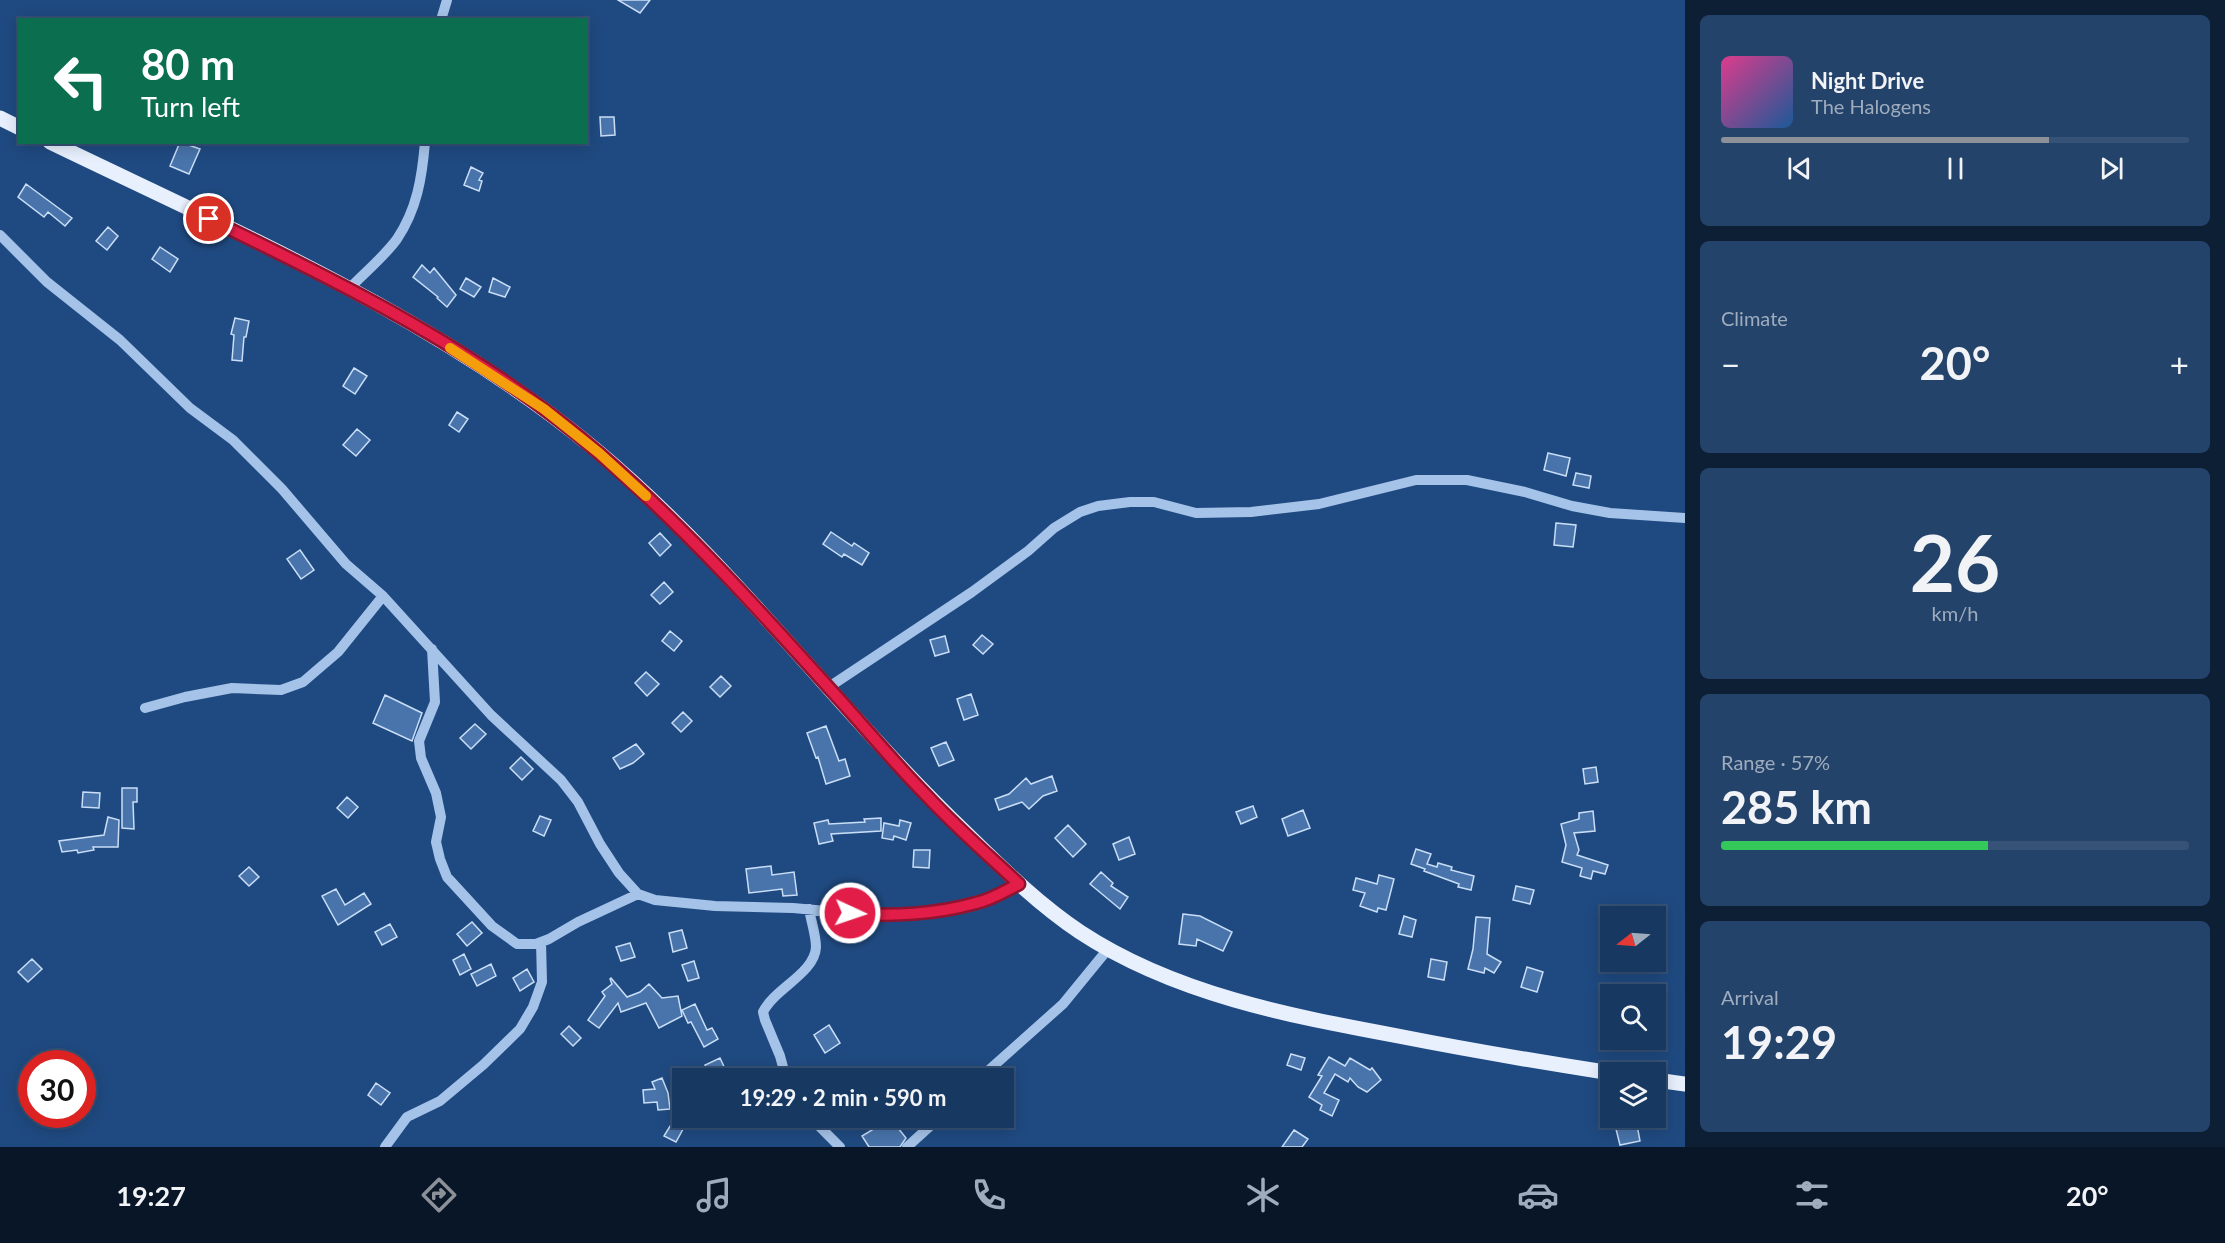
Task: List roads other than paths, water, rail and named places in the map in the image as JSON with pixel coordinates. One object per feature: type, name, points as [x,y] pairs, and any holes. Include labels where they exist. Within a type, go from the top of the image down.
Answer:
[{"type":"main road","points":[[0,118],[18,127]]},
{"type":"main road","points":[[54,144],[260,243],[349,289],[490,372],[544,409],[599,453],[688,534],[926,796],[1019,884],[1082,934],[1164,975],[1234,1001],[1350,1028],[1600,1071]]},
{"type":"main road","points":[[1666,1081],[1685,1084]]},
{"type":"street","points":[[442,18],[447,0]]},
{"type":"street","points":[[349,289],[396,240],[412,210],[422,181],[425,144]]},
{"type":"street","points":[[0,235],[47,282],[120,340],[190,408],[233,440],[282,489],[346,564],[383,596],[491,715],[561,780],[578,802],[600,844],[619,873],[638,894],[655,900],[715,906],[809,909],[871,915],[937,911],[978,903],[1019,884]]},
{"type":"street","points":[[829,687],[972,592],[1028,551],[1054,528],[1080,512],[1098,507],[1130,502],[1154,502],[1196,513],[1251,512],[1319,504],[1416,480],[1467,480],[1610,513],[1685,518]]},
{"type":"street","points":[[145,708],[232,688],[281,690],[303,682],[338,652],[383,596]]},
{"type":"street","points":[[432,649],[435,702],[419,741],[421,758],[436,793],[441,817],[436,842],[447,877],[492,926],[517,944],[541,942],[638,894]]},
{"type":"street","points":[[783,1068],[763,1012],[777,993],[798,977],[814,954],[815,942],[809,909]]},
{"type":"street","points":[[385,1147],[407,1117],[440,1101],[483,1065],[520,1029],[533,1007],[542,982],[541,942]]},
{"type":"street","points":[[991,1068],[1063,1004],[1108,949]]},
{"type":"street","points":[[821,1128],[840,1147]]},
{"type":"street","points":[[908,1147],[928,1128]]}]
